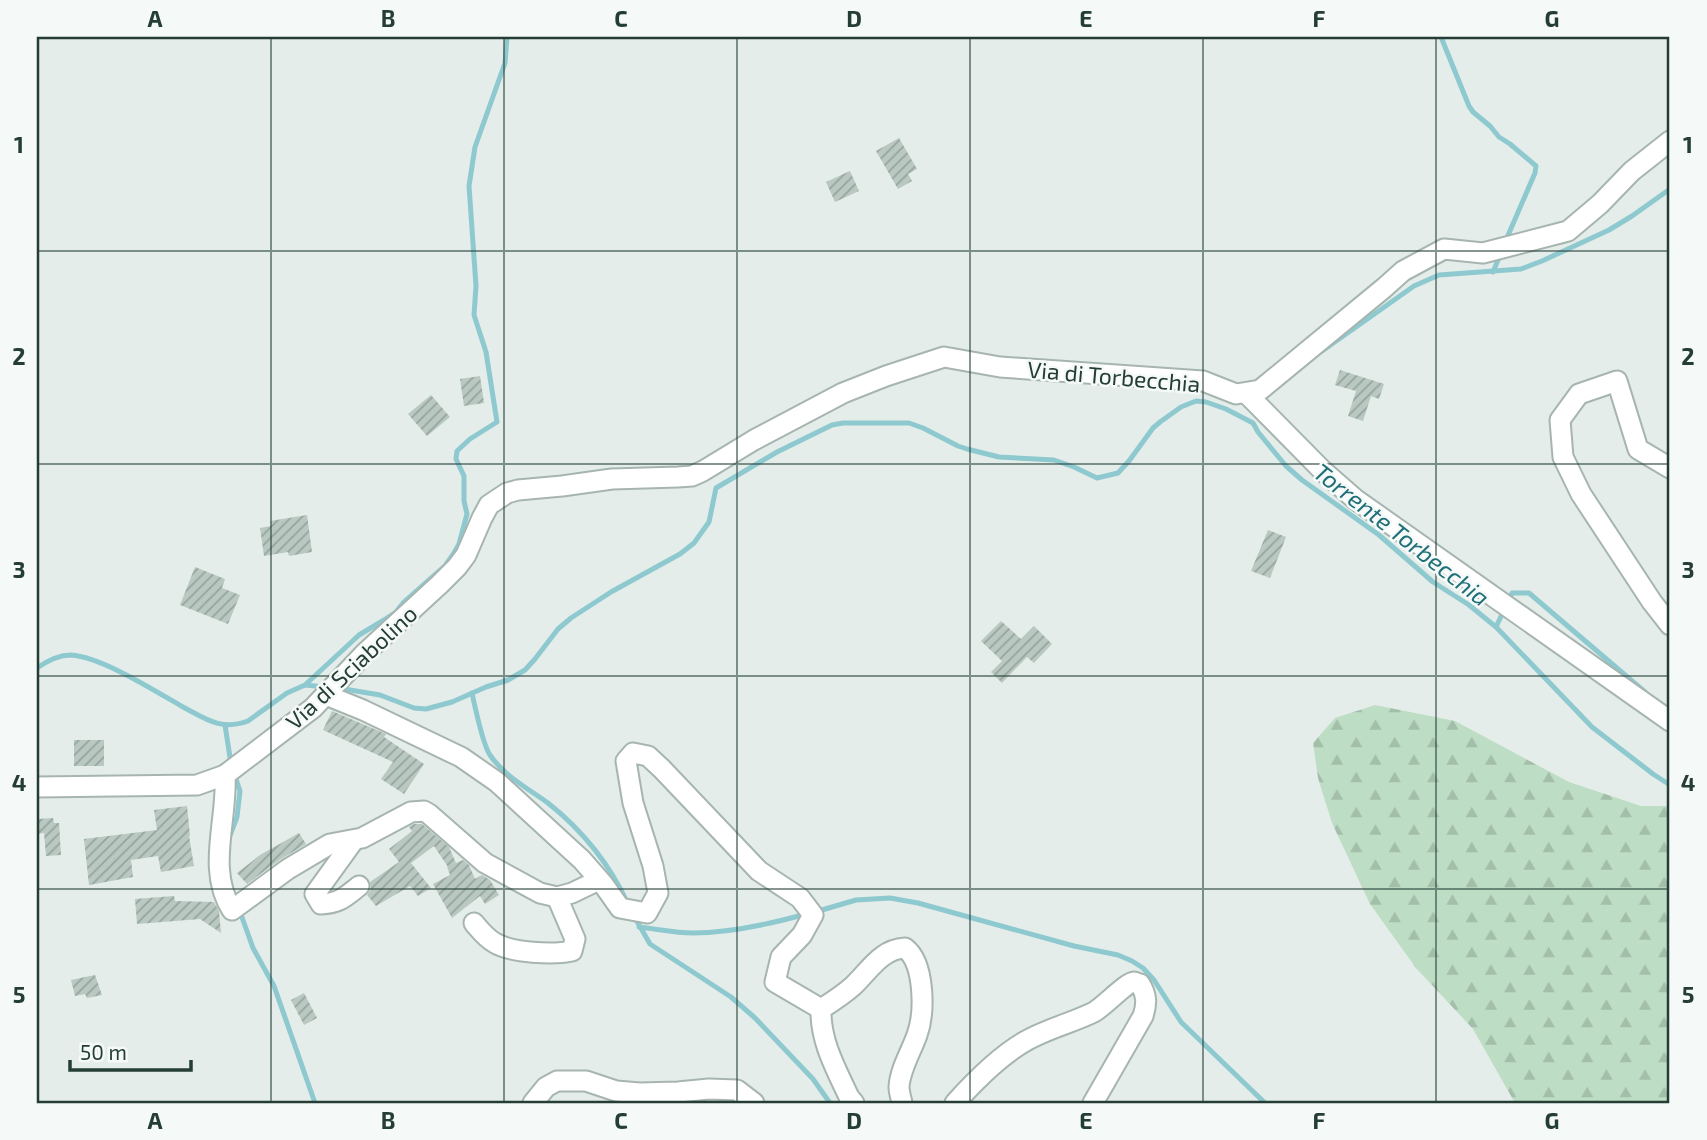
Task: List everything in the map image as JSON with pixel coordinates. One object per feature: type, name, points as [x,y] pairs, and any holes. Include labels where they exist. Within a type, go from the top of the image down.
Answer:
[{"type":"street","points":[[1246,393],[1260,390],[1403,271],[1444,249],[1483,253],[1568,231],[1600,204],[1632,170],[1670,141]]},
{"type":"street","name":"Via di Torbecchia","points":[[540,487],[612,479],[692,475],[843,393],[944,358],[1000,367],[1203,381],[1236,394],[1246,393]]},
{"type":"street","points":[[1670,468],[1639,449],[1617,381],[1579,394],[1560,420],[1563,457],[1581,494],[1670,625]]},
{"type":"street","points":[[1246,393],[1323,471],[1355,499],[1670,721]]},
{"type":"street","name":"Via di Sciabolino","points":[[37,787],[197,785],[225,775],[304,715],[365,653],[457,567],[489,505],[507,492],[540,487]]},
{"type":"street","points":[[326,695],[461,757],[506,791],[582,860],[621,908],[647,913],[658,893],[653,866],[633,803],[626,761],[634,753],[648,756],[759,871],[800,898],[813,915],[802,935],[781,957],[775,982],[821,1009]]},
{"type":"street","points":[[225,775],[221,882],[225,898],[232,909],[320,849],[338,841],[369,835],[411,812],[424,811],[429,814],[485,863],[540,893],[556,897],[572,893],[599,880]]},
{"type":"street","points":[[354,840],[315,894],[321,904],[334,904],[359,886]]},
{"type":"street","points":[[474,923],[487,937],[503,947],[560,954],[572,951],[575,939],[556,897]]},
{"type":"street","points":[[821,1009],[853,985],[883,955],[898,948],[909,951],[917,964],[920,977],[920,1023],[899,1087],[902,1103]]},
{"type":"street","points":[[955,1103],[993,1066],[1023,1043],[1105,1006],[1128,984],[1140,984],[1147,1001],[1143,1016],[1093,1103]]},
{"type":"street","points":[[821,1009],[821,1025],[828,1050],[854,1103]]},
{"type":"street","points":[[533,1103],[546,1087],[556,1081],[586,1081],[616,1091],[640,1093],[709,1088],[737,1090],[754,1103]]},
{"type":"green space","points":[[1375,705],[1455,721],[1569,782],[1641,806],[1670,806],[1670,1103],[1515,1103],[1473,1029],[1416,968],[1370,904],[1332,823],[1318,778],[1313,743],[1335,718]]},
{"type":"building","points":[[899,138],[917,169],[908,174],[912,181],[898,189],[876,151]]},
{"type":"building","points":[[850,171],[859,191],[835,202],[826,182]]},
{"type":"building","points":[[1340,370],[1384,384],[1379,399],[1371,396],[1363,421],[1348,416],[1356,391],[1335,385]]},
{"type":"building","points":[[480,376],[484,403],[464,406],[460,379]]},
{"type":"building","points":[[431,395],[450,417],[427,436],[408,414]]},
{"type":"building","points":[[307,515],[312,552],[264,556],[260,528],[271,526],[270,521]]},
{"type":"building","points":[[1268,530],[1286,537],[1270,578],[1251,571]]},
{"type":"building","points":[[195,567],[225,579],[222,588],[240,595],[228,624],[180,605]]},
{"type":"building","points":[[1001,621],[1021,639],[1034,626],[1052,644],[1034,663],[1027,657],[1002,683],[991,672],[1002,661],[981,641]]},
{"type":"building","points":[[332,711],[386,734],[384,737],[424,764],[404,794],[381,779],[393,762],[323,730]]},
{"type":"building","points":[[74,740],[104,740],[104,766],[74,766]]},
{"type":"building","points":[[187,806],[194,866],[161,872],[158,856],[131,860],[133,877],[89,885],[84,839],[157,830],[154,810]]},
{"type":"building","points":[[53,818],[54,823],[59,823],[61,855],[46,856],[44,833],[37,834],[37,819]]},
{"type":"building","points":[[422,824],[449,847],[456,863],[463,860],[469,865],[475,879],[482,875],[490,880],[499,895],[485,904],[480,896],[452,918],[433,884],[450,875],[448,867],[434,846],[411,863],[431,888],[418,896],[410,886],[376,906],[367,895],[371,890],[370,882],[399,862],[389,849],[412,831],[409,827]]},
{"type":"building","points":[[299,833],[306,844],[247,884],[237,873],[260,855]]},
{"type":"building","points":[[174,896],[175,901],[214,902],[219,911],[221,933],[200,919],[137,924],[135,899]]},
{"type":"building","points":[[95,975],[102,995],[87,998],[85,994],[75,996],[71,980]]},
{"type":"building","points":[[304,993],[317,1018],[304,1025],[291,1000]]},
{"type":"waterway","points":[[305,685],[359,635],[396,612],[445,566],[459,544],[467,514],[464,476],[456,459],[457,451],[497,422],[486,352],[474,315],[476,286],[469,186],[475,147],[505,63],[507,37]]},
{"type":"waterway","points":[[1441,37],[1473,112],[1536,166],[1506,240]]},
{"type":"waterway","points":[[1322,351],[1414,286],[1439,275],[1521,269],[1609,230],[1670,189]]},
{"type":"waterway","points":[[1493,272],[1501,253]]},
{"type":"waterway","name":"Torrente Torbecchia","points":[[338,688],[380,695],[414,708],[426,709],[508,680],[525,670],[558,629],[571,618],[611,592],[680,554],[694,543],[709,522],[716,488],[777,452],[832,425],[909,423],[967,449],[999,457],[1054,460],[1097,478],[1118,473],[1153,428],[1181,407],[1196,401],[1226,409],[1253,423],[1286,466],[1302,480],[1379,535],[1433,582],[1469,605],[1496,627],[1592,727],[1670,785]]},
{"type":"waterway","points":[[1496,627],[1512,593],[1529,593],[1645,692]]},
{"type":"waterway","name":"Torrente Torbecchia","points":[[37,668],[62,656],[84,657],[128,676],[207,719],[230,725],[248,721],[287,693],[305,685],[325,687]]},
{"type":"waterway","points":[[472,693],[482,735],[490,755],[509,776],[548,803],[584,837],[604,862],[628,904]]},
{"type":"waterway","points":[[225,725],[231,764]]},
{"type":"waterway","points":[[229,838],[237,817],[240,791],[234,773]]},
{"type":"waterway","points":[[815,912],[856,900],[890,898],[1118,955],[1143,968],[1181,1022],[1265,1103]]},
{"type":"waterway","points":[[239,909],[253,948],[274,986],[315,1103]]},
{"type":"waterway","points":[[639,927],[707,933],[750,927],[806,914]]},
{"type":"waterway","points":[[634,916],[650,944],[731,997],[755,1018],[813,1079],[830,1103]]}]
